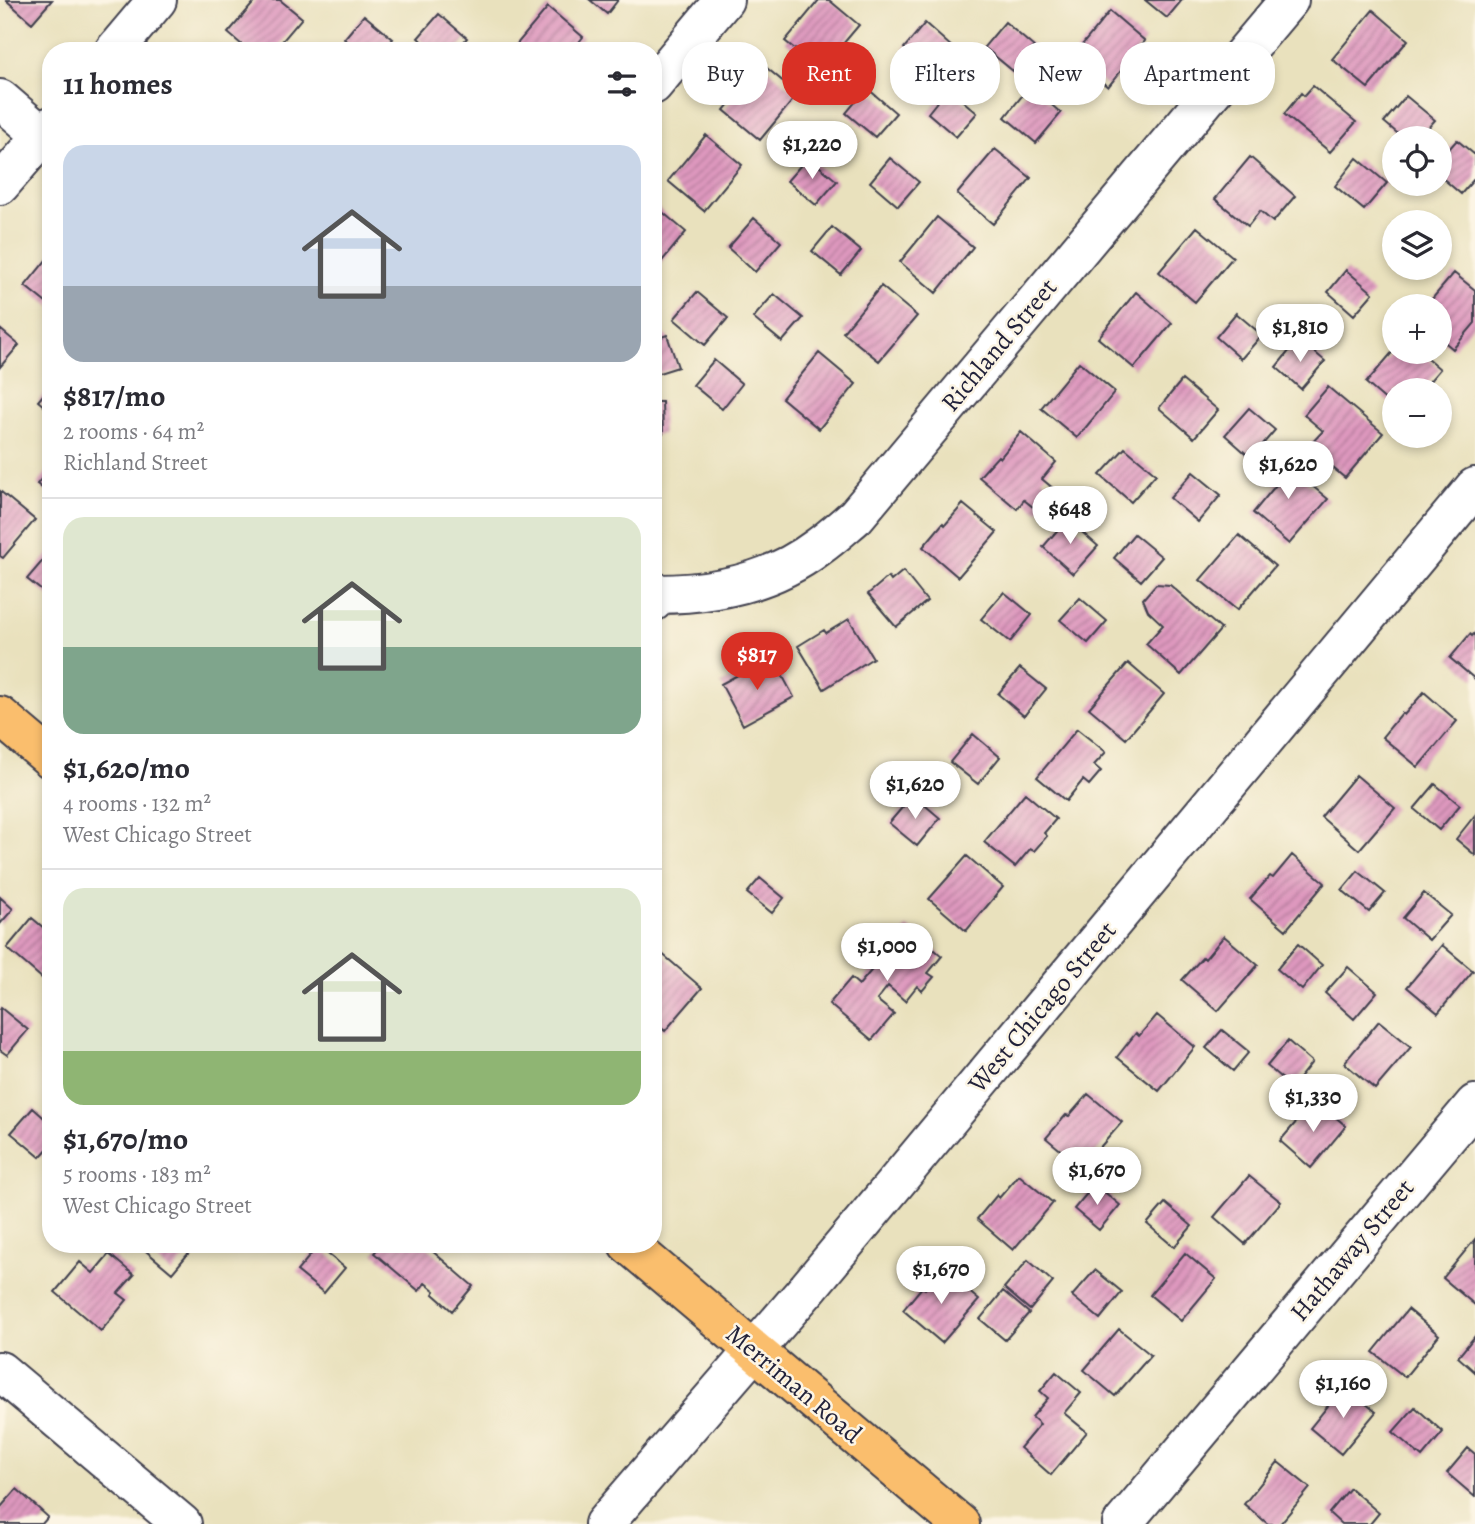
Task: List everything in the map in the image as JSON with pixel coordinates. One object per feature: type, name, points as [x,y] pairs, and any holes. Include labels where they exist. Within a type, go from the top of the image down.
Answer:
[{"type":"main road","points":[[0,716],[42,751]]},
{"type":"main road","name":"Merriman Road","points":[[639,1253],[960,1524]]},
{"type":"street","points":[[122,42],[157,0]]},
{"type":"street","points":[[662,74],[724,0]]},
{"type":"street","name":"Richland Street","points":[[662,596],[716,590],[764,576],[792,564],[817,548],[856,516],[1289,0]]},
{"type":"street","points":[[0,99],[42,130]]},
{"type":"street","points":[[0,186],[42,141]]},
{"type":"street","name":"West Chicago Street","points":[[604,1524],[852,1235],[1475,487]]},
{"type":"street","name":"Hathaway Street","points":[[1122,1524],[1475,1104]]},
{"type":"street","points":[[0,1371],[182,1524]]},
{"type":"building","points":[[6,0],[52,0],[32,23]]},
{"type":"building","points":[[256,0],[280,0],[302,18],[282,42],[238,42],[228,33]]},
{"type":"building","points":[[590,0],[618,0],[607,14]]},
{"type":"building","points":[[819,0],[829,0],[859,25],[845,42],[785,41]]},
{"type":"building","points":[[1145,0],[1182,0],[1167,18]]},
{"type":"building","points":[[548,7],[583,37],[579,42],[519,42]]},
{"type":"building","points":[[1373,10],[1408,40],[1368,88],[1332,59]]},
{"type":"building","points":[[1110,11],[1145,41],[1120,42],[1120,72],[1108,87],[1106,42],[1084,42]]},
{"type":"building","points":[[439,14],[467,38],[464,42],[423,42],[418,38]]},
{"type":"building","points":[[364,15],[393,39],[390,42],[348,42],[344,39]]},
{"type":"building","points":[[1005,22],[1028,42],[1014,42],[1013,71],[1000,60],[1000,42],[988,42]]},
{"type":"building","points":[[925,23],[946,42],[909,42]]},
{"type":"building","points":[[768,69],[782,81],[782,105],[789,105],[760,140],[724,110],[728,105],[768,105]]},
{"type":"building","points":[[1313,86],[1356,122],[1330,152],[1284,114],[1301,93],[1304,96]]},
{"type":"building","points":[[876,96],[896,113],[875,137],[846,113],[853,105],[876,105]]},
{"type":"building","points":[[1406,96],[1435,120],[1430,126],[1389,126],[1384,122]]},
{"type":"building","points":[[934,105],[968,105],[977,113],[956,137],[928,113]]},
{"type":"building","points":[[1015,105],[1052,105],[1061,113],[1036,143],[1005,117]]},
{"type":"building","points":[[706,135],[742,165],[704,211],[668,181]]},
{"type":"building","points":[[1457,140],[1475,155],[1475,178],[1461,194],[1452,186],[1452,146]]},
{"type":"building","points":[[995,149],[1031,178],[993,224],[957,194]]},
{"type":"building","points":[[808,157],[837,181],[816,205],[787,181]]},
{"type":"building","points":[[1250,157],[1295,196],[1273,222],[1260,211],[1248,226],[1215,199]]},
{"type":"building","points":[[890,158],[919,182],[898,206],[870,182]]},
{"type":"building","points":[[1357,158],[1382,179],[1382,189],[1364,210],[1335,186]]},
{"type":"building","points":[[662,212],[686,232],[662,261]]},
{"type":"building","points":[[937,217],[973,247],[936,293],[900,262]]},
{"type":"building","points":[[754,218],[781,242],[755,272],[728,248]]},
{"type":"building","points":[[832,227],[861,251],[841,275],[812,251]]},
{"type":"building","points":[[1197,227],[1233,257],[1195,302],[1159,272]]},
{"type":"building","points":[[42,265],[42,300],[25,286]]},
{"type":"building","points":[[1346,270],[1373,293],[1354,315],[1328,292]]},
{"type":"building","points":[[1454,273],[1475,290],[1475,323],[1453,349],[1452,294],[1436,294],[1448,280],[1452,280]]},
{"type":"building","points":[[881,286],[917,316],[879,361],[843,332]]},
{"type":"building","points":[[697,292],[728,318],[705,345],[674,319]]},
{"type":"building","points":[[1136,292],[1172,323],[1134,368],[1098,338]]},
{"type":"building","points":[[774,294],[803,318],[782,342],[753,318]]},
{"type":"building","points":[[1236,313],[1262,335],[1241,359],[1216,337]]},
{"type":"building","points":[[0,329],[19,345],[0,367]]},
{"type":"building","points":[[667,335],[678,367],[662,372],[662,337]]},
{"type":"building","points":[[1299,339],[1325,361],[1301,389],[1276,367]]},
{"type":"building","points":[[819,353],[856,384],[819,429],[782,398]]},
{"type":"building","points":[[714,360],[742,384],[722,409],[693,385]]},
{"type":"building","points":[[1079,362],[1115,392],[1077,438],[1041,408]]},
{"type":"building","points":[[1382,364],[1434,364],[1440,369],[1432,378],[1382,378],[1382,397],[1366,383]]},
{"type":"building","points":[[1182,380],[1218,410],[1194,438],[1159,408]]},
{"type":"building","points":[[1328,387],[1382,434],[1345,478],[1308,447],[1323,431],[1304,415]]},
{"type":"building","points":[[1249,408],[1275,430],[1251,458],[1225,435]]},
{"type":"building","points":[[1021,432],[1056,462],[1042,479],[1055,490],[1038,511],[1024,500],[1017,509],[979,477],[998,456],[1000,458]]},
{"type":"building","points":[[1125,448],[1156,474],[1131,502],[1100,475]]},
{"type":"building","points":[[1275,455],[1328,499],[1289,544],[1253,513],[1276,485],[1261,472]]},
{"type":"building","points":[[1193,472],[1221,495],[1198,522],[1170,498]]},
{"type":"building","points":[[0,491],[35,520],[3,558],[0,556]]},
{"type":"building","points":[[963,504],[997,532],[958,577],[923,547]]},
{"type":"building","points":[[1067,519],[1098,546],[1073,574],[1043,547]]},
{"type":"building","points":[[1134,534],[1162,557],[1141,581],[1114,558]]},
{"type":"building","points":[[1239,535],[1275,566],[1237,610],[1200,580]]},
{"type":"building","points":[[42,562],[42,591],[27,579]]},
{"type":"building","points":[[903,571],[927,601],[896,627],[868,594],[888,577],[891,581]]},
{"type":"building","points":[[1156,584],[1170,585],[1221,629],[1181,675],[1146,644],[1163,625],[1148,611],[1143,599]]},
{"type":"building","points":[[1004,592],[1032,615],[1010,642],[981,619]]},
{"type":"building","points":[[1080,598],[1107,621],[1088,643],[1060,620]]},
{"type":"building","points":[[849,619],[873,658],[824,689],[798,646]]},
{"type":"building","points":[[1475,633],[1475,679],[1450,658],[1470,634],[1472,636]]},
{"type":"building","points":[[774,660],[794,697],[743,725],[721,684]]},
{"type":"building","points":[[1128,663],[1164,694],[1126,739],[1089,708]]},
{"type":"building","points":[[1020,668],[1046,689],[1024,716],[998,694]]},
{"type":"building","points":[[1424,692],[1457,721],[1418,767],[1382,737]]},
{"type":"building","points":[[1077,729],[1106,752],[1094,765],[1101,771],[1089,785],[1083,780],[1066,801],[1037,777]]},
{"type":"building","points":[[973,734],[1000,757],[978,784],[950,762]]},
{"type":"building","points":[[1356,775],[1395,808],[1359,850],[1321,817]]},
{"type":"building","points":[[1435,784],[1460,805],[1439,830],[1414,809]]},
{"type":"building","points":[[1025,793],[1056,819],[1044,833],[1047,836],[1034,851],[1030,849],[1015,867],[984,842]]},
{"type":"building","points":[[913,795],[940,818],[917,846],[889,823]]},
{"type":"building","points":[[1475,815],[1475,855],[1456,839]]},
{"type":"building","points":[[1292,855],[1325,883],[1286,930],[1250,899],[1270,876],[1273,878]]},
{"type":"building","points":[[967,856],[1003,887],[966,931],[929,899]]},
{"type":"building","points":[[1358,871],[1385,893],[1369,912],[1342,890]]},
{"type":"building","points":[[760,878],[784,898],[772,913],[747,893]]},
{"type":"building","points":[[1424,893],[1451,915],[1429,940],[1403,918]]},
{"type":"building","points":[[0,897],[13,909],[0,924]]},
{"type":"building","points":[[32,918],[42,926],[42,978],[7,948]]},
{"type":"building","points":[[908,927],[942,956],[928,973],[934,977],[922,991],[917,986],[905,1001],[888,986],[877,1000],[894,1014],[872,1040],[829,1004],[851,978],[859,985]]},
{"type":"building","points":[[1224,936],[1258,965],[1218,1011],[1182,980],[1203,957],[1205,959]]},
{"type":"building","points":[[1298,944],[1322,965],[1302,990],[1277,969]]},
{"type":"building","points":[[1442,945],[1473,971],[1438,1013],[1407,987]]},
{"type":"building","points":[[662,954],[702,988],[665,1031],[662,1028]]},
{"type":"building","points":[[1348,967],[1377,992],[1354,1019],[1325,993]]},
{"type":"building","points":[[1,1008],[28,1030],[7,1055],[0,1050]]},
{"type":"building","points":[[1157,1015],[1195,1047],[1159,1091],[1117,1057],[1136,1033],[1139,1036]]},
{"type":"building","points":[[1379,1021],[1411,1047],[1375,1089],[1344,1063]]},
{"type":"building","points":[[1222,1030],[1249,1052],[1233,1071],[1206,1048]]},
{"type":"building","points":[[1288,1041],[1312,1062],[1292,1087],[1267,1066]]},
{"type":"building","points":[[1088,1094],[1122,1122],[1082,1168],[1046,1138]]},
{"type":"building","points":[[1315,1100],[1346,1126],[1311,1168],[1280,1141]]},
{"type":"building","points":[[33,1108],[42,1116],[42,1155],[40,1157],[11,1133]]},
{"type":"building","points":[[1019,1175],[1053,1203],[1013,1250],[977,1219],[997,1195],[999,1198]]},
{"type":"building","points":[[1249,1176],[1281,1202],[1245,1244],[1214,1217]]},
{"type":"building","points":[[1095,1184],[1120,1205],[1099,1230],[1074,1209]]},
{"type":"building","points":[[1165,1203],[1192,1226],[1174,1247],[1147,1224]]},
{"type":"building","points":[[1475,1239],[1475,1305],[1443,1278]]},
{"type":"building","points":[[148,1253],[189,1253],[172,1273]]},
{"type":"building","points":[[312,1253],[327,1253],[345,1268],[324,1293],[297,1271]]},
{"type":"building","points":[[374,1253],[434,1253],[473,1286],[452,1311],[425,1283],[419,1291]]},
{"type":"building","points":[[1185,1253],[1216,1279],[1181,1321],[1150,1295]]},
{"type":"building","points":[[109,1254],[134,1275],[118,1293],[127,1300],[101,1331],[55,1292],[80,1262],[93,1273]]},
{"type":"building","points":[[1028,1260],[1053,1282],[1030,1310],[1004,1288]]},
{"type":"building","points":[[942,1269],[979,1300],[942,1343],[903,1310]]},
{"type":"building","points":[[1095,1270],[1122,1292],[1100,1319],[1072,1296]]},
{"type":"building","points":[[1003,1291],[1029,1313],[1005,1340],[980,1319]]},
{"type":"building","points":[[1408,1309],[1439,1335],[1405,1377],[1373,1352]]},
{"type":"building","points":[[1119,1329],[1151,1355],[1115,1396],[1084,1370]]},
{"type":"building","points":[[1475,1336],[1475,1372],[1458,1357]]},
{"type":"building","points":[[1056,1372],[1081,1393],[1064,1413],[1087,1432],[1051,1475],[1020,1448],[1040,1424],[1032,1417],[1048,1398],[1040,1391]]},
{"type":"building","points":[[1344,1386],[1376,1412],[1341,1454],[1310,1428]]},
{"type":"building","points":[[1415,1407],[1443,1432],[1422,1457],[1393,1432]]},
{"type":"building","points":[[1468,1448],[1475,1454],[1475,1497],[1447,1473]]},
{"type":"building","points":[[1278,1462],[1310,1488],[1280,1524],[1268,1524],[1244,1504]]},
{"type":"building","points":[[1350,1488],[1379,1513],[1370,1524],[1341,1524],[1329,1513]]},
{"type":"building","points":[[17,1489],[48,1517],[42,1524],[0,1524],[0,1508]]}]
